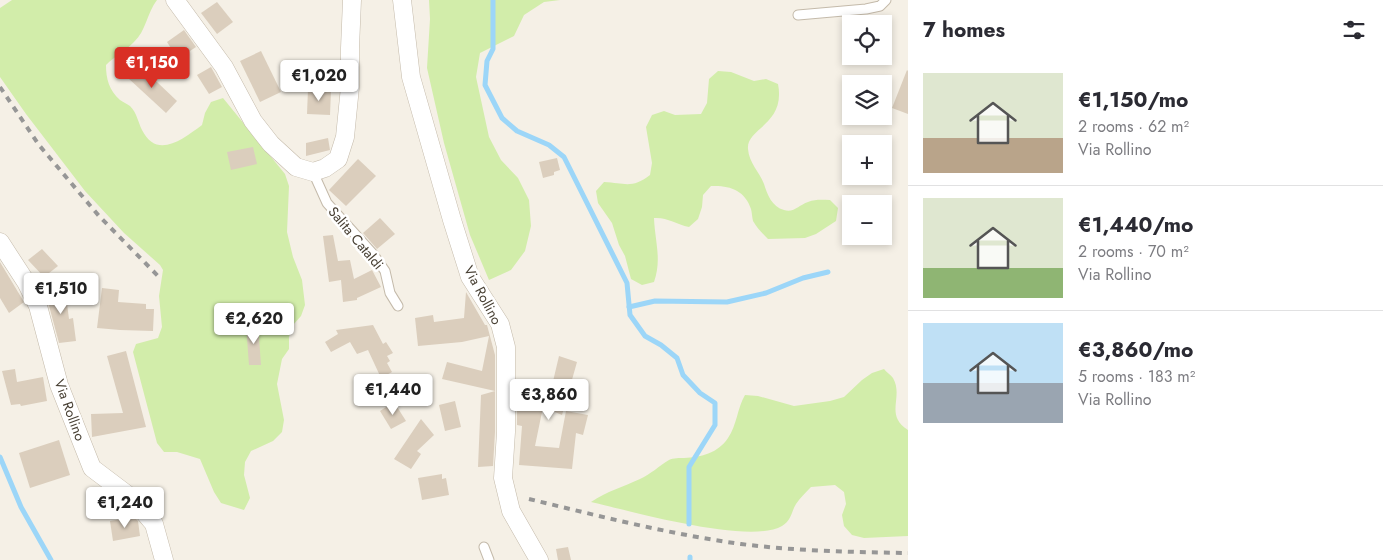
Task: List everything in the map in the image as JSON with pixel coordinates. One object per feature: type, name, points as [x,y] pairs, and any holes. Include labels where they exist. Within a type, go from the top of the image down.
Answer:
[{"type":"street","points":[[175,0],[224,67],[253,121],[272,144],[296,167],[313,172],[326,168],[338,159],[345,137],[350,87],[352,0]]},
{"type":"street","name":"Via Rollino","points":[[402,0],[411,77],[452,220],[470,277],[500,324],[506,347],[506,424],[503,478],[511,511],[539,560]]},
{"type":"street","name":"Via Rollino","points":[[0,242],[26,282],[38,306],[59,385],[92,468],[133,499],[154,524],[164,560]]},
{"type":"lane","points":[[798,15],[866,9],[880,6],[886,0]]},
{"type":"lane","name":"Salita Cataldi","points":[[313,172],[327,203],[373,254],[385,271],[390,293],[398,306]]},
{"type":"lane","points":[[484,547],[489,560]]},
{"type":"green space","points":[[12,0],[157,0],[138,38],[106,65],[108,80],[113,92],[120,100],[130,106],[148,139],[155,144],[163,145],[179,141],[202,125],[205,113],[211,102],[223,98],[285,174],[289,186],[287,232],[293,257],[302,280],[305,305],[301,316],[293,325],[289,337],[289,349],[282,359],[277,384],[284,420],[282,432],[273,441],[251,451],[245,462],[244,475],[250,498],[244,510],[221,503],[214,492],[200,459],[177,452],[164,452],[157,443],[133,352],[136,344],[158,338],[162,327],[159,296],[163,270],[160,265],[124,233],[85,191],[0,77],[0,8]]},
{"type":"green space","points":[[429,0],[560,0],[544,2],[524,15],[514,36],[480,53],[476,77],[489,137],[501,160],[518,178],[529,200],[531,226],[525,251],[511,270],[489,280],[470,235],[444,143],[427,68],[430,19]]},
{"type":"green space","points":[[718,71],[731,72],[754,81],[766,79],[778,84],[779,98],[776,108],[771,117],[749,142],[750,159],[762,179],[768,196],[776,206],[788,211],[811,201],[830,200],[838,208],[836,221],[816,234],[805,238],[768,239],[753,221],[751,209],[745,197],[736,190],[724,186],[711,186],[703,195],[698,219],[689,227],[654,218],[658,266],[654,282],[642,285],[631,279],[625,256],[619,245],[612,223],[598,203],[596,191],[604,182],[633,184],[650,175],[652,163],[646,127],[652,115],[664,111],[675,115],[701,114],[707,103],[709,79]]},
{"type":"green space","points":[[884,369],[893,378],[896,385],[897,418],[908,430],[908,536],[864,538],[852,535],[844,526],[842,515],[846,504],[844,492],[835,485],[811,487],[796,504],[790,519],[785,524],[766,531],[744,532],[718,529],[660,519],[591,502],[644,477],[669,460],[703,455],[714,451],[724,443],[731,433],[745,395],[758,396],[794,406],[830,401],[844,397],[872,373]]},
{"type":"building","points":[[217,2],[233,22],[217,34],[201,13]]},
{"type":"building","points":[[184,30],[196,47],[178,59],[167,42]]},
{"type":"building","points":[[261,51],[281,92],[260,102],[240,61]]},
{"type":"building","points":[[139,65],[177,101],[166,113],[128,78]]},
{"type":"building","points":[[211,67],[222,87],[209,94],[197,75]]},
{"type":"building","points":[[907,70],[908,114],[892,108]]},
{"type":"building","points":[[308,89],[331,90],[330,115],[307,114]]},
{"type":"building","points":[[328,138],[330,150],[306,156],[306,143]]},
{"type":"building","points":[[253,147],[257,164],[231,170],[227,152]]},
{"type":"building","points":[[557,158],[560,170],[554,172],[554,175],[543,178],[539,162]]},
{"type":"building","points":[[358,159],[376,176],[346,206],[329,190]]},
{"type":"building","points":[[380,218],[395,234],[377,249],[363,233]]},
{"type":"building","points":[[333,235],[338,261],[350,260],[354,279],[372,270],[381,287],[357,298],[357,300],[343,302],[341,280],[329,282],[323,236]]},
{"type":"building","points":[[42,249],[58,266],[44,277],[28,260]]},
{"type":"building","points":[[0,262],[24,302],[9,313],[0,298]]},
{"type":"building","points":[[65,288],[69,319],[73,318],[76,341],[59,343],[46,290]]},
{"type":"building","points":[[102,288],[119,290],[118,302],[146,304],[146,309],[154,309],[153,331],[97,328]]},
{"type":"building","points":[[466,292],[485,325],[487,325],[495,355],[495,391],[442,379],[447,362],[482,371],[489,336],[462,342],[418,346],[415,318],[433,315],[434,322],[464,318]]},
{"type":"building","points":[[258,324],[261,365],[249,365],[246,325]]},
{"type":"building","points":[[373,325],[383,344],[386,342],[393,353],[387,356],[390,361],[387,363],[392,372],[381,378],[368,350],[357,354],[350,342],[331,352],[325,342],[338,334],[336,330]]},
{"type":"building","points":[[126,351],[146,427],[92,437],[91,414],[123,413],[107,356]]},
{"type":"building","points":[[559,356],[577,362],[562,415],[543,407],[535,446],[559,448],[566,411],[588,415],[583,435],[576,433],[572,469],[519,465],[522,426],[517,425],[517,389],[540,394],[541,391],[550,394]]},
{"type":"building","points":[[15,369],[17,382],[43,377],[47,401],[21,406],[20,404],[11,405],[2,371]]},
{"type":"building","points":[[495,391],[493,466],[478,467],[481,395]]},
{"type":"building","points":[[455,401],[461,427],[445,431],[439,405]]},
{"type":"building","points":[[394,402],[406,421],[391,429],[380,411]]},
{"type":"building","points":[[421,419],[434,435],[417,451],[421,454],[411,469],[394,459]]},
{"type":"building","points":[[59,440],[70,475],[30,488],[19,453]]},
{"type":"building","points":[[442,474],[442,479],[446,478],[449,495],[422,500],[418,478]]},
{"type":"building","points":[[134,517],[138,521],[140,536],[113,541],[110,521]]},
{"type":"building","points":[[568,547],[571,560],[558,560],[556,549]]},
{"type":"waterway","points":[[493,0],[493,49],[487,61],[485,85],[502,118],[517,131],[549,145],[564,157],[627,283],[630,315],[645,336],[661,345],[677,358],[683,375],[700,393],[715,403],[715,425],[689,467],[689,524]]},
{"type":"waterway","points":[[629,307],[655,301],[727,302],[766,293],[803,278],[828,272]]},
{"type":"waterway","points":[[0,457],[21,507],[51,560]]},
{"type":"railway","points":[[0,87],[39,145],[99,216],[158,276]]},
{"type":"railway","points":[[529,499],[661,530],[741,544],[803,550],[908,553]]}]
